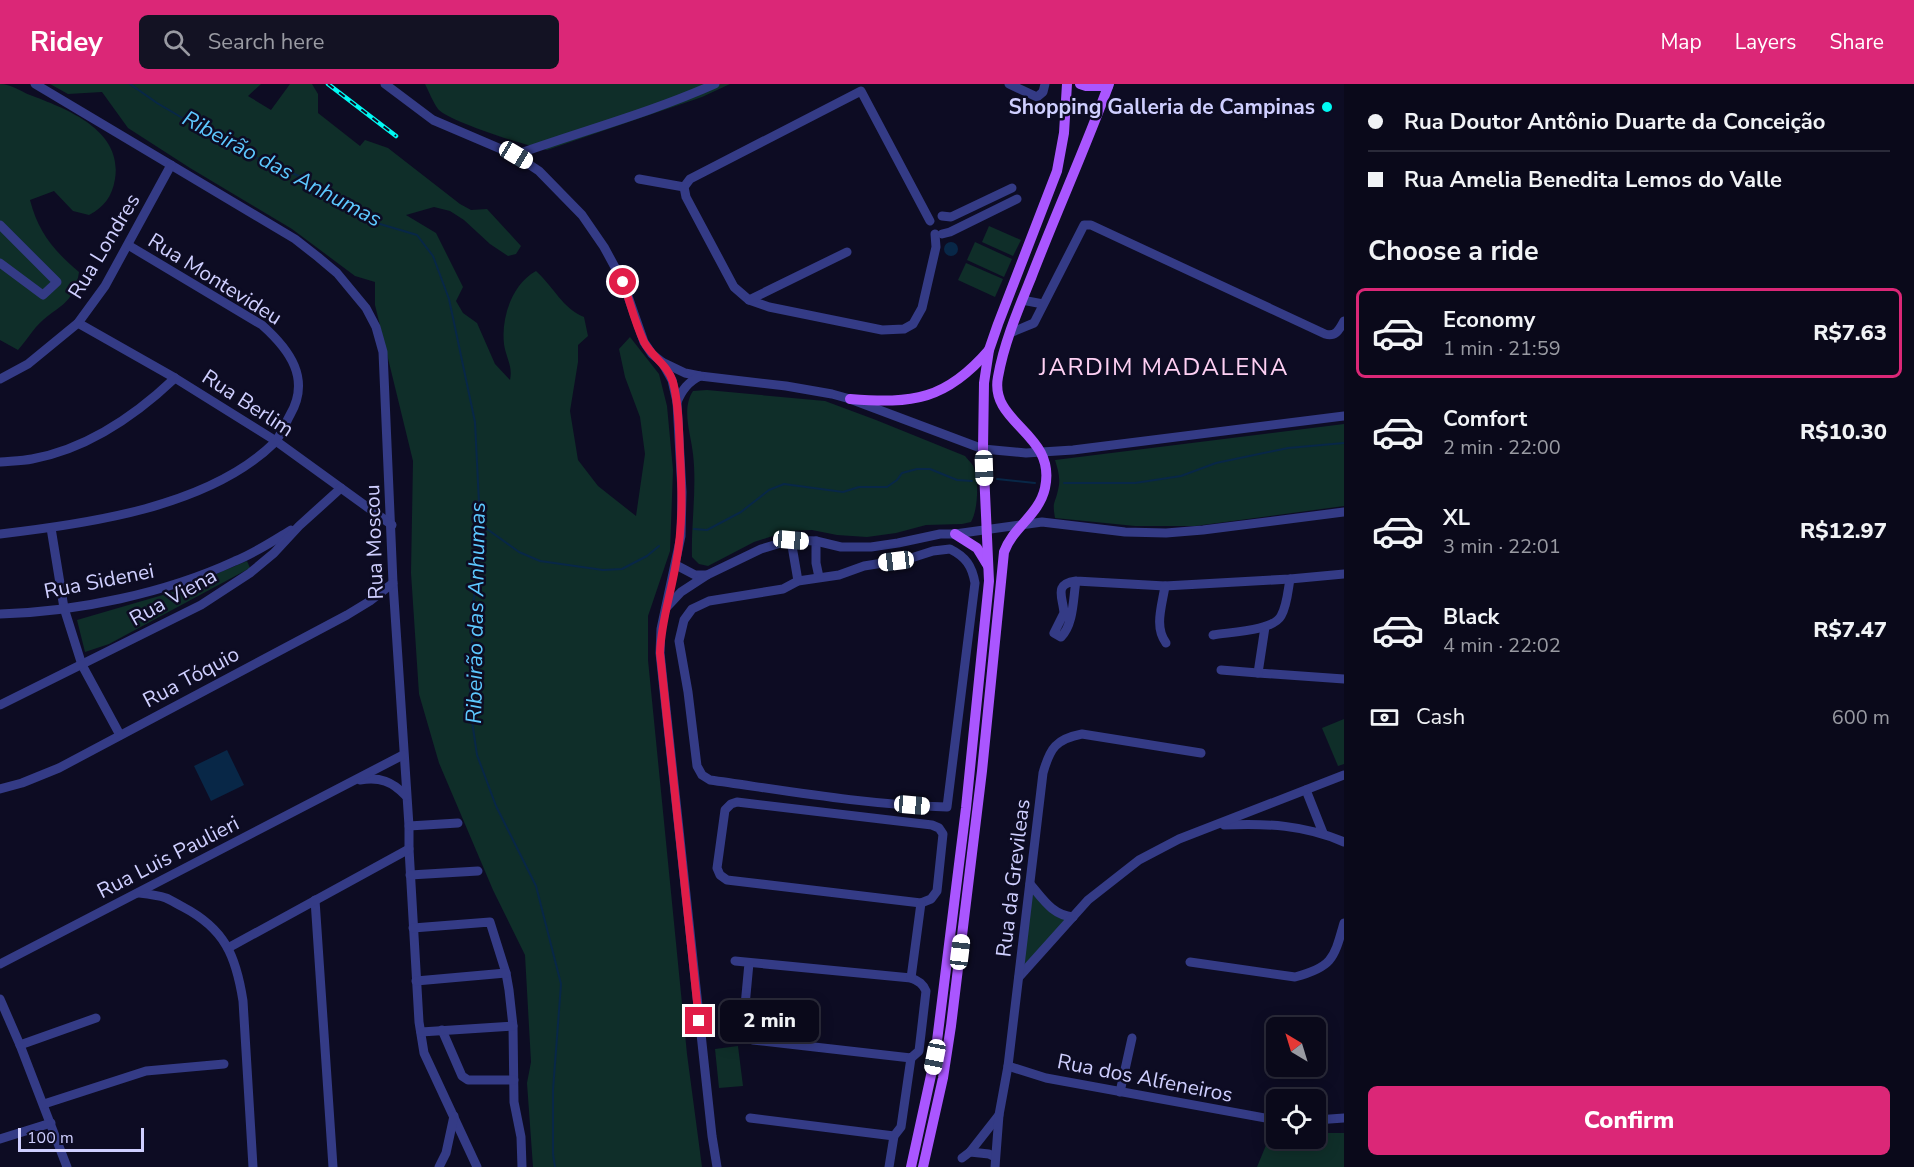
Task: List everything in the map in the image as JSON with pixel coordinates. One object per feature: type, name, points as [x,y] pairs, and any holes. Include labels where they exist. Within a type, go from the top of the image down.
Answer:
[{"type":"main road","points":[[910,1167],[935,1057],[966,808],[989,581],[983,448],[984,383],[989,350],[1057,171],[1064,133],[1067,84]]},
{"type":"main road","points":[[923,1167],[943,1077],[951,1026],[983,759],[1004,552],[1009,540],[1041,501],[1046,486],[1047,472],[1042,453],[1032,437],[1010,417],[998,393],[997,380],[1022,300],[1109,85],[1086,87],[1080,84]]},
{"type":"main road","points":[[850,399],[890,402],[922,398],[951,385],[964,376],[989,350]]},
{"type":"main road","points":[[955,534],[977,549],[989,568]]},
{"type":"street","name":"Rua Moscou","points":[[35,84],[295,239],[337,273],[366,308],[376,327],[383,351],[393,584],[421,1032],[424,1053],[477,1167]]},
{"type":"street","points":[[385,84],[433,120],[516,155],[539,171],[582,215],[604,247],[623,282],[644,342],[652,354],[662,362],[685,373],[786,386],[850,399],[983,448],[1042,453],[1189,437],[1344,416]]},
{"type":"street","points":[[516,155],[680,100],[715,84]]},
{"type":"street","points":[[1009,84],[1037,97],[1046,84]]},
{"type":"street","points":[[938,234],[922,308],[913,324],[904,329],[882,330],[769,307],[749,300],[734,287],[686,198],[684,188],[690,179],[860,87],[930,221],[930,229],[938,234],[950,232],[1017,199]]},
{"type":"street","name":"Rua Londres","points":[[0,379],[28,364],[78,323],[105,286],[171,165]]},
{"type":"street","points":[[639,179],[684,188]]},
{"type":"street","points":[[930,221],[936,216],[951,218],[1012,188]]},
{"type":"street","points":[[938,234],[946,230],[948,224],[942,216]]},
{"type":"street","points":[[0,225],[57,282],[43,295],[0,263]]},
{"type":"street","points":[[1010,333],[1034,323],[1084,225],[1091,225],[1325,334],[1336,334],[1344,321]]},
{"type":"street","name":"Rua Montevideu","points":[[128,245],[262,324],[288,352],[298,378],[298,402],[276,441]]},
{"type":"street","points":[[749,300],[847,252]]},
{"type":"street","points":[[1022,300],[1043,304]]},
{"type":"street","name":"Rua Berlim","points":[[78,323],[175,378],[276,441],[392,525]]},
{"type":"street","points":[[662,362],[672,380],[677,402],[682,492],[681,536],[661,629],[660,653],[717,1167]]},
{"type":"street","points":[[677,402],[682,390],[700,376]]},
{"type":"street","points":[[0,462],[33,459],[75,445],[114,426],[151,401],[175,378]]},
{"type":"street","points":[[0,534],[117,517],[178,499],[223,478],[253,460],[276,441]]},
{"type":"street","name":"Rua Viena","points":[[0,705],[201,605],[274,553],[299,526],[341,488]]},
{"type":"street","points":[[665,610],[681,592],[707,575],[761,549],[791,540],[841,547],[871,547],[940,534],[1042,522],[1125,532],[1166,533],[1344,512]]},
{"type":"street","name":"Rua Sidenei","points":[[0,614],[64,608],[132,596],[184,582],[237,561],[299,526]]},
{"type":"street","points":[[51,528],[64,608],[82,665],[120,735]]},
{"type":"street","points":[[791,540],[798,581]]},
{"type":"street","points":[[816,542],[819,577]]},
{"type":"street","points":[[267,544],[274,553]]},
{"type":"street","points":[[947,807],[975,584],[969,562],[961,555],[950,549],[933,551],[908,559],[864,566],[839,575],[798,581],[783,589],[702,603],[692,609],[684,621],[679,641],[688,692],[696,766],[702,775],[710,780],[795,792],[895,804],[947,807],[966,808]]},
{"type":"street","points":[[250,554],[258,566]]},
{"type":"street","points":[[676,565],[694,575],[707,575]]},
{"type":"street","points":[[1076,581],[1070,621],[1066,632],[1061,637],[1056,636],[1054,633],[1056,626],[1064,613],[1060,593],[1062,586],[1069,582],[1076,581],[1165,586],[1344,574]]},
{"type":"street","points":[[1213,635],[1265,627],[1277,622],[1283,615],[1290,579]]},
{"type":"street","name":"Rua Tóquio","points":[[0,789],[22,783],[58,768],[347,615],[393,584]]},
{"type":"street","points":[[1165,586],[1158,627],[1166,644]]},
{"type":"street","points":[[1258,673],[1265,627]]},
{"type":"street","points":[[1221,670],[1344,679]]},
{"type":"street","name":"Rua da Grevileas","points":[[995,1162],[1043,773],[1048,756],[1056,745],[1068,737],[1082,734],[1201,753]]},
{"type":"street","name":"Rua Luis Paulieri","points":[[0,964],[403,755]]},
{"type":"street","points":[[1019,977],[1088,900],[1139,860],[1179,839],[1344,775]]},
{"type":"street","name":"Rua Luis Paulieri","points":[[352,782],[372,778],[388,781],[397,786],[406,797]]},
{"type":"street","points":[[1306,790],[1323,833]]},
{"type":"street","points":[[738,802],[932,825],[939,828],[943,834],[937,891],[930,899],[921,903],[727,880],[720,875],[717,868],[725,810],[731,804],[738,802]]},
{"type":"street","points":[[409,826],[458,823]]},
{"type":"street","points":[[1212,826],[1253,824],[1290,826],[1323,833],[1344,842]]},
{"type":"street","points":[[228,948],[409,849]]},
{"type":"street","points":[[410,875],[478,871]]},
{"type":"street","points":[[1030,884],[1049,908],[1060,915],[1073,917]]},
{"type":"street","points":[[138,893],[166,898],[196,914],[216,930],[228,948],[239,977],[243,1001],[253,1167]]},
{"type":"street","points":[[315,900],[333,1167]]},
{"type":"street","points":[[911,978],[921,903]]},
{"type":"street","points":[[413,928],[490,922],[506,973],[513,1026],[514,1102],[521,1137],[522,1167]]},
{"type":"street","points":[[1190,962],[1295,977],[1310,973],[1330,960],[1335,954],[1344,923]]},
{"type":"street","points":[[915,952],[926,953]]},
{"type":"street","points":[[735,961],[918,980],[926,991],[918,1051],[911,1058],[901,1127],[894,1136],[889,1167]]},
{"type":"street","points":[[749,963],[742,1027],[746,1035],[753,1040],[911,1058]]},
{"type":"street","points":[[417,981],[506,973]]},
{"type":"street","points":[[0,999],[44,1104],[67,1167]]},
{"type":"street","points":[[20,1044],[96,1018]]},
{"type":"street","points":[[421,1032],[513,1026]]},
{"type":"street","points":[[442,1030],[462,1076],[468,1080],[514,1080]]},
{"type":"street","points":[[1120,1092],[1131,1038]]},
{"type":"street","points":[[44,1104],[146,1071],[224,1064]]},
{"type":"street","name":"Rua dos Alfeneiros","points":[[1008,1066],[1046,1078],[1266,1118]]},
{"type":"street","points":[[995,1162],[981,1152],[966,1155],[999,1115]]},
{"type":"street","points":[[439,1167],[446,1153],[454,1116]]},
{"type":"street","points":[[750,1118],[894,1136]]},
{"type":"street","points":[[1326,1119],[1344,1118]]},
{"type":"street","points":[[0,1139],[51,1123]]},
{"type":"green space","points":[[0,84],[12,86],[60,107],[89,124],[110,147],[115,162],[112,191],[103,205],[89,215],[73,211],[54,191],[30,200],[48,240],[79,272],[77,284],[68,299],[36,327],[18,350],[0,340]]},
{"type":"green space","points":[[50,84],[261,84],[248,96],[271,110],[290,84],[312,84],[318,94],[318,113],[360,146],[365,140],[388,148],[460,204],[471,210],[487,209],[521,246],[516,254],[508,256],[450,211],[434,207],[406,215],[436,233],[463,287],[456,301],[463,313],[477,323],[495,364],[510,380],[510,366],[504,344],[504,323],[515,293],[528,277],[536,271],[570,309],[584,317],[588,336],[578,345],[578,362],[570,411],[578,460],[598,486],[636,516],[645,454],[640,417],[625,377],[619,349],[630,337],[659,374],[667,406],[673,470],[670,551],[648,616],[648,660],[687,1054],[702,1167],[533,1167],[527,1083],[531,1062],[525,955],[493,890],[439,763],[419,694],[411,573],[413,461],[375,305],[375,282],[355,276],[292,229],[128,128],[102,92],[68,94]]},
{"type":"green space","points":[[425,84],[730,84],[702,97],[547,150],[490,133],[445,114],[436,106]]},
{"type":"green space","points":[[989,226],[1021,240],[1013,256],[982,242]]},
{"type":"green space","points":[[975,242],[1012,259],[1004,277],[967,260]]},
{"type":"green space","points":[[966,263],[1003,279],[995,297],[958,280]]},
{"type":"green space","points":[[707,390],[825,401],[965,456],[973,466],[977,481],[976,503],[971,522],[926,525],[896,533],[867,537],[837,535],[812,530],[788,531],[754,542],[708,566],[699,564],[692,557],[694,467],[687,414],[689,398],[693,391]]},
{"type":"green space","points":[[1344,424],[1344,506],[1195,526],[1135,526],[1055,518],[1054,505],[1059,482],[1055,460]]},
{"type":"green space","points":[[247,561],[250,568],[109,644],[85,652],[77,620],[173,592]]},
{"type":"green space","points":[[1344,719],[1344,764],[1338,766],[1322,728]]},
{"type":"green space","points":[[1033,890],[1051,912],[1066,919],[1023,968]]},
{"type":"green space","points":[[738,1046],[743,1086],[719,1088],[715,1049]]},
{"type":"green space","points":[[1326,1133],[1344,1133],[1344,1167],[1257,1167],[1266,1145],[1266,1149],[1326,1149]]},
{"type":"water","points":[[951,242],[956,244],[958,249],[956,254],[951,256],[946,254],[944,249],[946,244]]},
{"type":"water","points":[[227,750],[244,785],[211,801],[194,766]]},
{"type":"waterway","name":"Ribeirão das Anhumas","points":[[130,84],[157,103],[235,149],[306,179],[370,221],[417,235],[433,256],[449,299],[475,422],[481,544],[473,605],[470,707],[477,755],[496,806],[536,886],[561,984],[553,1090],[555,1167]]},
{"type":"waterway","points":[[1064,483],[1135,483],[1181,476],[1216,463],[1288,448],[1344,443]]},
{"type":"waterway","points":[[694,529],[707,530],[741,512],[769,490],[784,484],[843,492],[859,487],[887,487],[902,473],[917,469],[930,469],[957,480],[972,481]]},
{"type":"waterway","points":[[997,479],[1035,483]]},
{"type":"waterway","points":[[480,524],[519,552],[540,561],[603,570],[622,569],[647,556],[659,546]]},
{"type":"railway","points":[[328,84],[396,136]]},
{"type":"place","name":"Shopping Galleria de Campinas","points":[[1327,107]]},
{"type":"district","name":"JARDIM MADALENA","points":[[1164,367]]},
{"type":"route","points":[[623,282],[644,342],[652,354],[662,362],[672,380],[677,402],[682,492],[681,536],[661,629],[660,653],[699,1021]]}]
